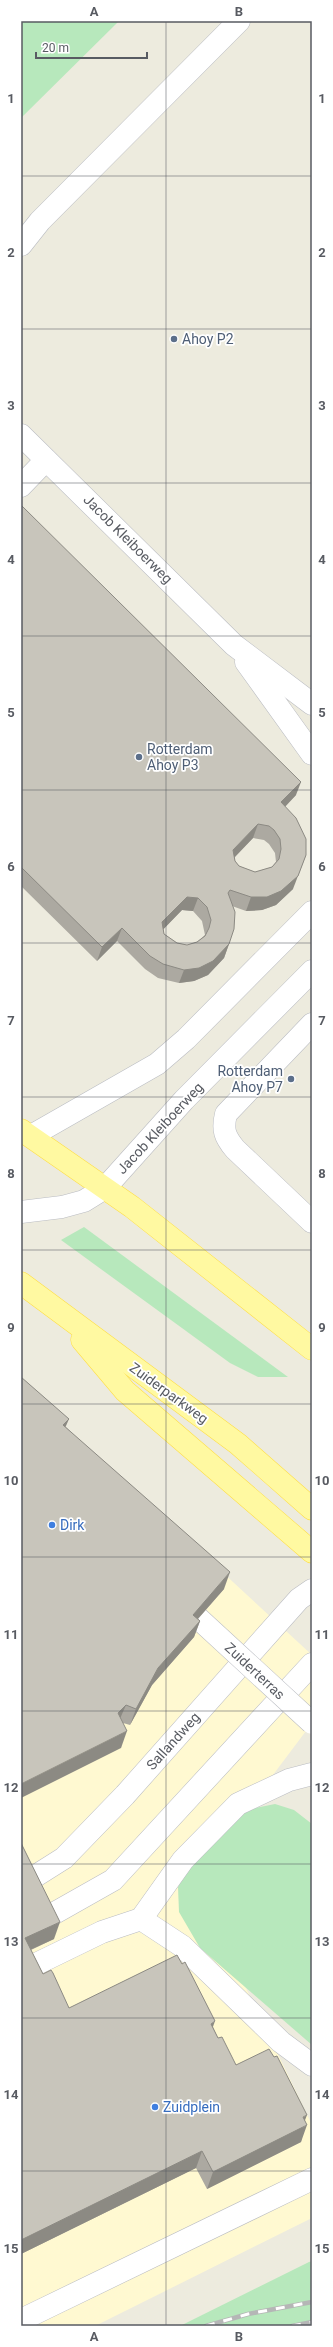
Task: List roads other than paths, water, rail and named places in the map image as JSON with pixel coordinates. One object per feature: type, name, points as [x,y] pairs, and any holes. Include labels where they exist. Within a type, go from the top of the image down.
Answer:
[{"type":"main road","points":[[26,1133],[105,1188],[312,1349]]},
{"type":"main road","name":"Zuiderparkweg","points":[[21,1283],[238,1444],[312,1509]]},
{"type":"main road","points":[[60,1313],[125,1391],[312,1552]]},
{"type":"street","points":[[21,245],[40,221],[239,21]]},
{"type":"street","name":"Jacob Kleiboerweg","points":[[21,435],[234,645],[312,704]]},
{"type":"street","points":[[21,486],[46,460]]},
{"type":"street","name":"Jacob Kleiboerweg","points":[[234,645],[312,754]]},
{"type":"street","points":[[26,1133],[157,1064],[186,1039],[312,912]]},
{"type":"street","name":"Jacob Kleiboerweg","points":[[21,1212],[62,1207],[84,1201],[105,1188],[184,1100],[312,971]]},
{"type":"street","points":[[312,1024],[226,1114],[223,1125],[225,1137],[235,1149],[312,1222]]},
{"type":"street","name":"Sallandweg","points":[[26,1882],[70,1852],[125,1795],[299,1599],[312,1590]]},
{"type":"street","name":"Zuiderterras","points":[[198,1618],[312,1723]]},
{"type":"street","points":[[44,1919],[113,1880],[312,1664]]},
{"type":"street","points":[[26,1969],[102,1932],[141,1920],[183,1860],[238,1804],[288,1780],[312,1774]]},
{"type":"street","points":[[141,1920],[182,1946],[281,2042],[312,2065]]},
{"type":"street","points":[[21,2320],[312,2179]]},
{"type":"railway","points":[[206,2326],[248,2314],[312,2302]]},
{"type":"railway","points":[[292,2326],[312,2322]]},
{"type":"place","name":"Ahoy P2","points":[[174,339]]},
{"type":"place","name":"Rotterdam Ahoy P3","points":[[139,757]]},
{"type":"place","name":"Rotterdam Ahoy P7","points":[[291,1079]]},
{"type":"place","name":"Dirk","points":[[52,1525]]},
{"type":"place","name":"Zuidplein","points":[[155,2107]]}]
